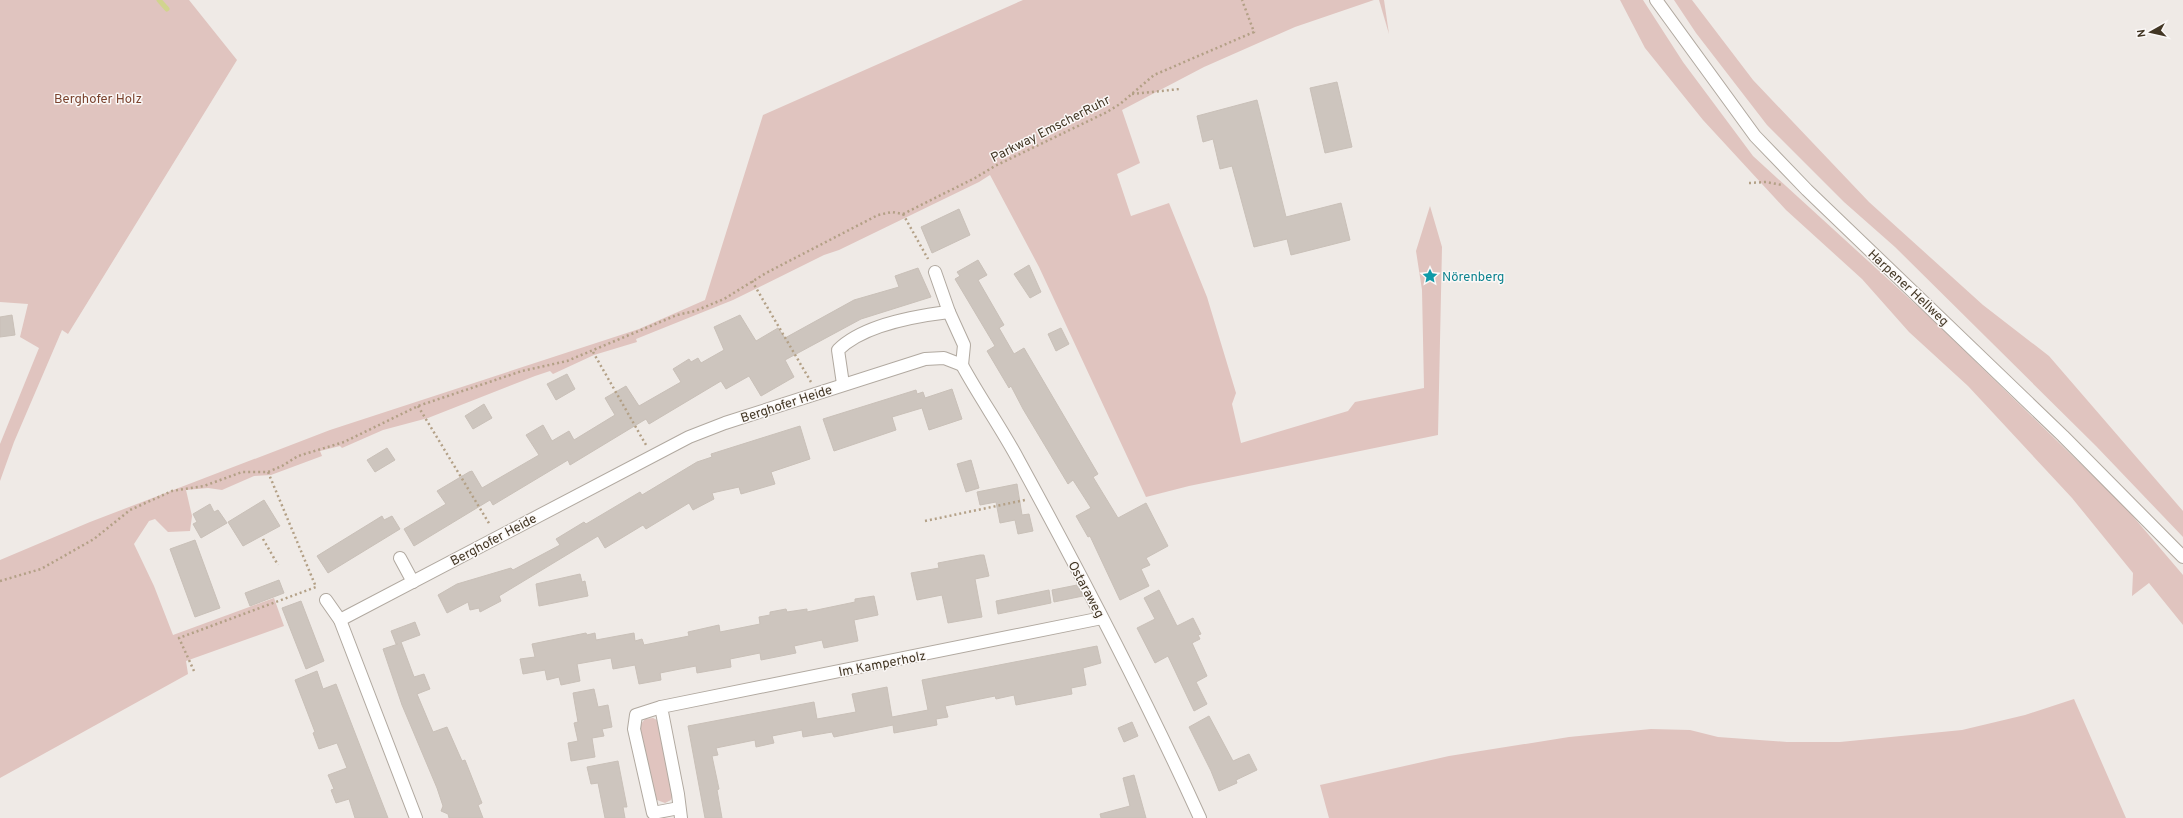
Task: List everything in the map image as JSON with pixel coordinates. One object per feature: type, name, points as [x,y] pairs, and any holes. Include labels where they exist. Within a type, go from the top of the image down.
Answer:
[{"type":"street","name":"Harpener Hellweg","points":[[1656,0],[1755,136],[1808,190],[2058,431],[2183,557]]},
{"type":"street","points":[[935,272],[949,312],[964,345],[962,365]]},
{"type":"street","name":"Berghofer Heide","points":[[844,384],[838,350],[848,340],[878,327],[921,315],[949,312]]},
{"type":"street","name":"Berghofer Heide","points":[[340,620],[689,437],[725,423],[925,359],[944,358],[962,365]]},
{"type":"street","name":"Ostaraweg","points":[[962,365],[1039,498],[1159,728],[1200,818]]},
{"type":"street","points":[[400,558],[413,582]]},
{"type":"street","points":[[326,600],[340,620],[416,818]]},
{"type":"street","name":"Im Kamperholz","points":[[661,707],[680,813],[653,812],[634,729],[636,715],[661,707],[1102,618]]},
{"type":"path","name":"Parkway EmscherRuhr","points":[[903,214],[975,178],[995,166],[1107,112],[1154,75],[1254,32],[1242,0]]},
{"type":"path","points":[[1131,94],[1180,89]]},
{"type":"path","points":[[1749,183],[1766,182],[1808,190]]},
{"type":"path","points":[[0,581],[41,569],[94,539],[130,510],[172,490],[204,486],[242,472],[268,472],[282,466],[298,456],[344,442],[418,406],[522,371],[567,361],[593,352],[676,314],[695,311],[724,299],[752,281],[878,216],[892,212],[903,214],[935,272]]},
{"type":"path","points":[[752,281],[818,393]]},
{"type":"path","points":[[593,352],[652,456]]},
{"type":"path","points":[[418,406],[497,537]]},
{"type":"path","points":[[194,671],[180,638],[316,586],[268,472]]},
{"type":"path","points":[[925,521],[1039,498]]},
{"type":"path","points":[[263,539],[278,565]]},
{"type":"green space","name":"Berghofer Holz","points":[[0,0],[189,0],[237,60],[68,334],[62,330],[14,442],[0,481],[0,444],[39,348],[20,337],[28,304],[0,302]]},
{"type":"green space","points":[[1023,0],[1374,0],[1295,27],[1204,67],[1122,110],[1140,163],[1117,174],[1131,216],[1169,203],[1207,297],[1236,393],[1232,404],[1241,443],[1348,411],[1355,402],[1424,388],[1422,290],[1416,251],[1430,206],[1442,247],[1438,435],[1189,486],[1146,497],[1039,267],[990,175],[979,182],[839,250],[824,255],[733,300],[636,339],[637,342],[594,355],[553,374],[550,371],[535,376],[428,418],[383,430],[342,448],[340,446],[320,451],[322,456],[271,475],[254,476],[222,490],[208,488],[186,490],[192,516],[190,531],[168,532],[155,519],[149,521],[134,544],[154,586],[173,635],[274,598],[284,626],[186,661],[188,674],[0,778],[0,560],[90,522],[330,430],[639,329],[705,300],[763,115]]},
{"type":"green space","points":[[1379,0],[1384,0],[1389,34]]},
{"type":"green space","points":[[1620,0],[1643,0],[1683,62],[1753,156],[1935,322],[2125,507],[2183,575],[2183,625],[2149,583],[2132,596],[2133,573],[2072,498],[1968,386],[1909,332],[1862,279],[1786,210],[1703,120],[1645,48]]},
{"type":"green space","points":[[1674,0],[1692,0],[1753,80],[1869,202],[1983,305],[2049,356],[2183,511],[2183,537],[2096,446],[1895,247],[1844,202],[1767,125],[1696,33]]},
{"type":"green space","points":[[2074,699],[2126,818],[1329,818],[1320,785],[1449,756],[1569,737],[1651,729],[1690,730],[1718,737],[1787,742],[1840,742],[1962,730],[2025,715]]},
{"type":"green space","points":[[653,718],[659,721],[673,794],[671,800],[665,803],[657,800],[651,792],[639,732],[641,724],[645,719]]},
{"type":"building","points":[[1337,82],[1352,147],[1325,153],[1310,88]]},
{"type":"building","points":[[1257,100],[1286,217],[1341,203],[1350,240],[1291,255],[1287,239],[1254,247],[1232,166],[1220,169],[1213,139],[1203,142],[1197,116]]},
{"type":"building","points":[[959,209],[970,235],[932,253],[921,227]]},
{"type":"building","points":[[978,260],[987,275],[978,280],[1004,325],[999,328],[1014,354],[1024,348],[1098,474],[1093,477],[1118,518],[1146,503],[1168,546],[1146,558],[1150,565],[1141,569],[1149,586],[1120,600],[1090,536],[1088,537],[1076,516],[1091,508],[1073,480],[1068,484],[1011,386],[1009,388],[987,351],[995,346],[955,279],[960,276],[957,272]]},
{"type":"building","points":[[1029,265],[1041,292],[1030,298],[1014,274]]},
{"type":"building","points":[[918,268],[931,297],[861,319],[785,360],[794,377],[761,396],[749,376],[726,389],[721,381],[649,424],[646,419],[570,465],[568,460],[493,505],[490,500],[414,546],[404,529],[446,504],[437,491],[469,472],[472,471],[482,488],[539,455],[526,435],[543,425],[552,441],[569,431],[574,440],[615,415],[605,398],[626,386],[639,406],[681,382],[673,369],[689,359],[691,362],[698,358],[701,363],[724,350],[714,327],[740,315],[756,341],[778,328],[785,338],[854,300],[899,287],[895,276]]},
{"type":"building","points":[[12,315],[15,335],[0,337],[0,317]]},
{"type":"building","points":[[1061,328],[1069,344],[1056,351],[1048,334]]},
{"type":"building","points":[[567,374],[575,389],[556,400],[547,384]]},
{"type":"building","points":[[952,389],[962,419],[929,430],[922,408],[892,417],[896,430],[834,451],[823,419],[916,390],[917,394],[923,392],[925,398]]},
{"type":"building","points":[[484,404],[492,418],[473,429],[465,416]]},
{"type":"building","points":[[800,426],[810,459],[771,472],[775,484],[741,494],[739,487],[712,493],[714,499],[693,510],[689,503],[646,529],[643,525],[605,548],[598,536],[499,596],[501,601],[480,612],[479,608],[470,610],[468,602],[447,613],[438,595],[457,584],[511,568],[513,570],[560,545],[556,539],[584,522],[586,524],[640,492],[642,495],[697,462],[712,457],[711,454]]},
{"type":"building","points":[[387,448],[395,460],[375,472],[367,460]]},
{"type":"building","points":[[971,460],[979,488],[966,492],[957,464]]},
{"type":"building","points":[[1017,484],[1022,515],[1029,514],[1033,531],[1018,534],[1015,520],[1000,523],[996,502],[980,505],[977,492]]},
{"type":"building","points":[[264,500],[280,526],[243,546],[228,522]]},
{"type":"building","points":[[210,504],[214,512],[218,510],[227,523],[201,538],[193,524],[197,522],[193,514]]},
{"type":"building","points":[[382,516],[384,520],[392,516],[400,529],[328,573],[317,556]]},
{"type":"building","points":[[195,540],[220,608],[195,617],[170,549]]},
{"type":"building","points":[[984,555],[989,576],[975,579],[982,617],[948,623],[942,595],[917,600],[911,573],[939,568],[938,563]]},
{"type":"building","points":[[580,574],[582,582],[585,581],[588,596],[539,606],[536,584]]},
{"type":"building","points":[[279,580],[284,593],[250,606],[245,593]]},
{"type":"building","points":[[1077,585],[1083,596],[1054,602],[1052,590]]},
{"type":"building","points":[[1049,590],[1051,603],[998,614],[996,601]]},
{"type":"building","points":[[1159,590],[1177,626],[1193,618],[1201,634],[1198,635],[1200,639],[1192,643],[1207,676],[1196,682],[1207,704],[1194,711],[1168,656],[1155,663],[1137,628],[1155,619],[1144,598]]},
{"type":"building","points":[[874,596],[878,615],[854,620],[858,641],[824,648],[822,640],[794,646],[796,653],[761,660],[760,653],[730,659],[731,667],[697,673],[696,666],[660,673],[661,680],[639,684],[635,665],[613,669],[611,658],[577,664],[580,681],[561,685],[559,677],[547,680],[545,670],[523,674],[520,659],[535,657],[532,644],[586,633],[587,635],[595,633],[596,640],[634,633],[635,641],[642,639],[644,645],[689,636],[688,632],[719,625],[720,632],[760,624],[759,617],[770,615],[770,612],[786,609],[787,612],[807,609],[807,612],[855,602],[855,599]]},
{"type":"building","points":[[301,601],[324,661],[306,669],[282,608]]},
{"type":"building","points":[[415,622],[420,635],[401,642],[414,677],[424,674],[430,689],[417,694],[433,732],[447,727],[462,761],[465,760],[482,803],[478,805],[483,818],[449,818],[448,814],[441,811],[443,806],[437,788],[402,705],[383,649],[398,644],[396,644],[391,631]]},
{"type":"building","points":[[1097,646],[1101,663],[1083,668],[1086,685],[1071,688],[1072,694],[1016,705],[1014,695],[996,699],[995,696],[945,706],[948,717],[936,719],[937,725],[894,733],[893,725],[834,737],[832,732],[803,737],[802,730],[772,736],[774,743],[756,747],[755,740],[716,748],[718,755],[712,756],[719,789],[717,790],[722,818],[705,818],[688,726],[814,702],[817,719],[856,712],[852,694],[887,687],[892,717],[928,710],[922,680]]},
{"type":"building","points":[[317,671],[323,689],[336,684],[388,818],[355,818],[349,799],[336,803],[331,790],[334,789],[328,775],[347,768],[337,743],[319,749],[313,733],[315,732],[295,680]]},
{"type":"building","points":[[594,689],[598,707],[608,705],[612,727],[602,729],[604,736],[592,738],[595,757],[571,761],[568,743],[578,741],[574,723],[578,722],[573,693]]},
{"type":"building","points":[[1209,716],[1233,761],[1249,754],[1257,770],[1236,780],[1237,783],[1219,791],[1211,771],[1189,727]]},
{"type":"building","points":[[1132,722],[1138,736],[1124,742],[1118,728]]},
{"type":"building","points":[[618,761],[627,807],[623,807],[625,818],[605,818],[598,783],[591,784],[587,767]]},
{"type":"building","points":[[1134,775],[1146,818],[1101,818],[1100,814],[1130,806],[1123,778]]},
{"type":"waterway","points":[[159,0],[167,9]]},
{"type":"place","name":"Nörenberg","points":[[1430,276]]}]
